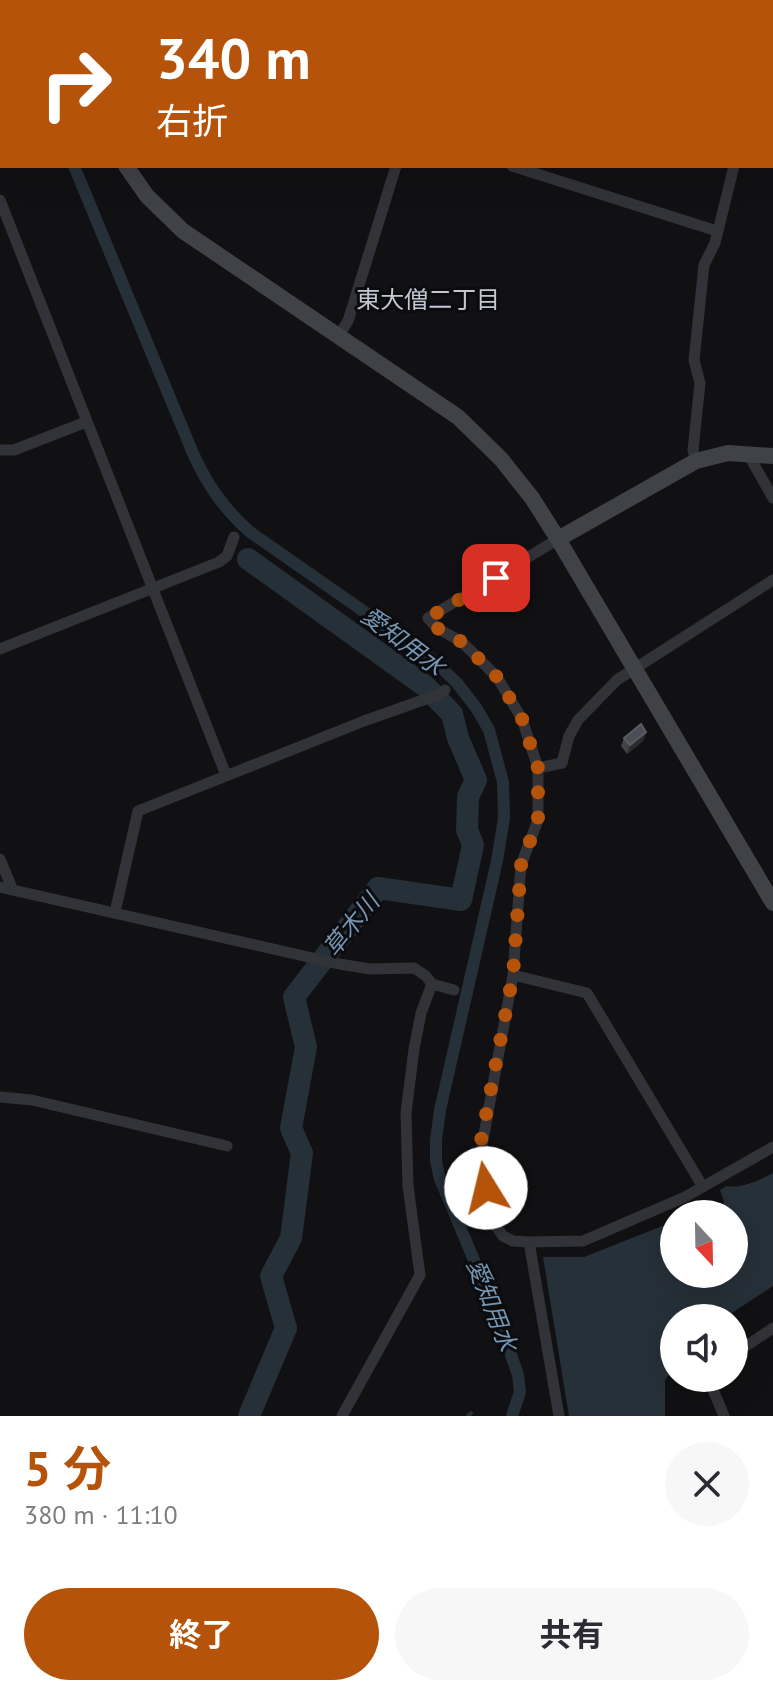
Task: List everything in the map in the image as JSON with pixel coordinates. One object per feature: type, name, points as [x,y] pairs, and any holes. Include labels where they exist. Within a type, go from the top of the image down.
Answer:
[{"type":"street","points":[[127,168],[147,196],[183,231],[458,417],[517,478],[558,539],[773,903]]},
{"type":"street","points":[[339,335],[348,321],[395,168]]},
{"type":"street","points":[[518,168],[717,231]]},
{"type":"street","points":[[696,461],[693,450],[700,383],[694,360],[704,265],[715,243],[733,168]]},
{"type":"street","points":[[0,200],[226,775]]},
{"type":"street","points":[[0,450],[14,450],[86,422]]},
{"type":"street","points":[[773,456],[728,453],[696,461],[558,539],[428,618],[437,628],[462,642],[497,677],[522,719],[538,768],[538,820],[521,865],[513,975],[479,1162],[496,1226],[503,1236],[513,1241],[583,1241],[703,1187],[773,1147]]},
{"type":"street","points":[[748,454],[773,498]]},
{"type":"street","points":[[0,649],[219,562],[227,556],[234,537]]},
{"type":"street","points":[[538,768],[562,763],[569,736],[578,720],[609,688],[633,669],[773,580]]},
{"type":"street","points":[[115,912],[138,811],[445,690]]},
{"type":"street","points":[[0,859],[6,888],[339,964],[370,969],[414,968],[432,984],[454,990]]},
{"type":"street","points":[[513,975],[587,993],[703,1187]]},
{"type":"street","points":[[342,1416],[420,1275],[408,1186],[406,1113],[421,1013],[432,984]]},
{"type":"street","points":[[0,1097],[32,1100],[227,1146]]},
{"type":"street","points":[[529,1242],[559,1416]]},
{"type":"street","points":[[748,1345],[773,1328]]},
{"type":"street","points":[[714,1392],[724,1416]]},
{"type":"shaded area","points":[[773,1173],[773,1286],[745,1304],[660,1304],[660,1392],[665,1392],[665,1416],[569,1416],[543,1257],[584,1257],[660,1227],[660,1288],[748,1288],[748,1200],[724,1200],[720,1190],[726,1186],[750,1183]]},
{"type":"building","points":[[641,724],[646,732],[630,745],[624,738]]},
{"type":"waterway","name":"愛知用水","points":[[75,168],[192,451],[216,494],[250,532],[432,659],[457,683],[489,730],[503,782],[504,818],[440,1110],[436,1161],[440,1179],[499,1320],[518,1375],[520,1392],[512,1416]]},
{"type":"waterway","name":"草木川","points":[[248,559],[425,686],[452,714],[458,738],[476,780],[468,797],[467,830],[473,845],[461,900],[378,888],[294,997],[306,1047],[291,1128],[302,1153],[291,1238],[271,1276],[286,1328],[249,1416]]},
{"type":"waterway","points":[[468,1416],[471,1413]]},
{"type":"district","name":"東大僧二丁目","points":[[428,299]]},
{"type":"route","points":[[486,1188],[479,1151],[513,975],[521,865],[538,820],[538,768],[522,719],[497,677],[462,642],[437,628],[428,618],[496,578]]}]
